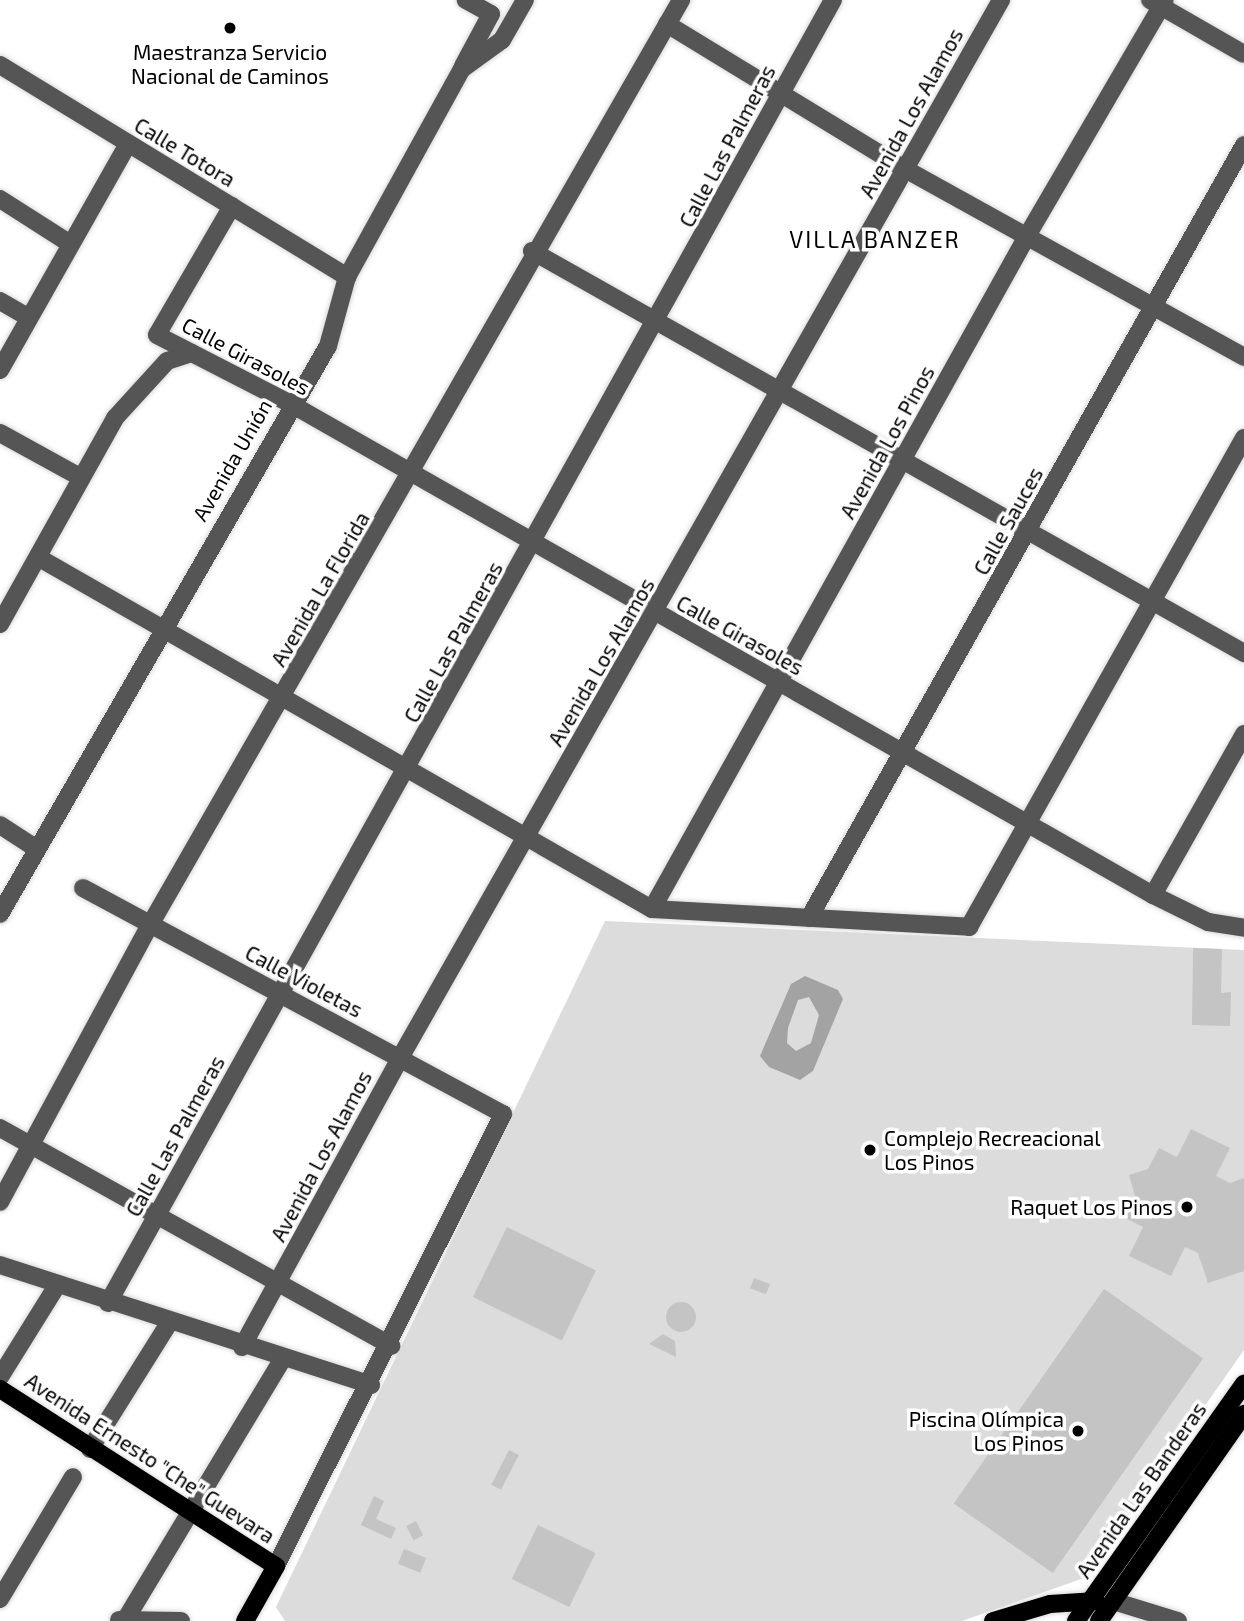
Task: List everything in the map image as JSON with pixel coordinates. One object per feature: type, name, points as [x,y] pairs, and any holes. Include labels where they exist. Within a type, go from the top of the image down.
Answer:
[{"type":"main road","name":"Avenida Las Banderas","points":[[1076,1621],[1244,1384]]},
{"type":"main road","name":"Avenida Ernesto \"Che\" Guevara","points":[[0,1389],[191,1514],[276,1566]]},
{"type":"main road","name":"Avenida Las Banderas","points":[[1099,1621],[1244,1414]]},
{"type":"main road","points":[[245,1621],[276,1566]]},
{"type":"main road","points":[[993,1621],[1050,1604],[1113,1601]]},
{"type":"street","points":[[464,64],[494,7],[466,0]]},
{"type":"street","name":"Avenida Unión","points":[[0,914],[291,404],[328,346],[347,277],[464,64],[502,40],[525,0]]},
{"type":"street","name":"Avenida La Florida","points":[[0,1202],[150,925],[411,477],[532,251],[681,0]]},
{"type":"street","name":"Calle Las Palmeras","points":[[108,1303],[658,323],[833,0]]},
{"type":"street","name":"Avenida Los Alamos","points":[[242,1347],[400,1058],[1001,0]]},
{"type":"street","points":[[1159,2],[1244,54]]},
{"type":"street","name":"Avenida Los Pinos","points":[[652,909],[1159,2]]},
{"type":"street","points":[[667,24],[782,90],[905,169],[1244,357]]},
{"type":"street","name":"Calle Totora","points":[[0,65],[347,277]]},
{"type":"street","points":[[0,369],[26,316],[128,144]]},
{"type":"street","name":"Calle Sauces","points":[[809,918],[906,752],[1156,308],[1244,145]]},
{"type":"street","points":[[0,199],[69,243]]},
{"type":"street","name":"Calle Girasoles","points":[[232,206],[157,335],[291,404],[411,477],[906,752],[1153,895],[1208,922],[1244,928]]},
{"type":"street","points":[[532,251],[1027,533],[1153,600],[1244,653]]},
{"type":"street","points":[[0,301],[26,316]]},
{"type":"street","points":[[0,624],[41,559],[80,477],[138,389],[167,361],[192,353]]},
{"type":"street","points":[[0,433],[80,477]]},
{"type":"street","points":[[41,559],[282,701],[529,835],[652,909],[969,928],[1244,438]]},
{"type":"street","points":[[1153,895],[1244,734]]},
{"type":"street","points":[[0,824],[37,849]]},
{"type":"street","name":"Calle Violetas","points":[[83,888],[503,1114],[391,1346]]},
{"type":"street","points":[[0,1128],[155,1219],[391,1346],[276,1566]]},
{"type":"street","points":[[0,1265],[55,1287],[282,1360],[371,1385]]},
{"type":"street","points":[[0,1377],[55,1287]]},
{"type":"street","points":[[90,1449],[169,1323]]},
{"type":"street","points":[[122,1619],[191,1514],[282,1360]]},
{"type":"street","points":[[0,1599],[73,1477]]},
{"type":"street","points":[[1113,1601],[1178,1621]]},
{"type":"street","points":[[122,1619],[181,1621]]},
{"type":"shaded area","name":"Complejo Recreacional Los Pinos","points":[[605,921],[1244,950],[1244,1350],[1084,1578],[962,1621],[285,1621],[276,1607]]},
{"type":"shaded area","points":[[805,976],[838,990],[843,999],[813,1071],[800,1080],[769,1067],[760,1056],[791,984]],"holes":[[[809,997],[819,1015],[811,1043],[796,1051],[787,1043],[788,1028],[798,1000]]]},
{"type":"building","points":[[1193,948],[1222,949],[1221,993],[1231,992],[1230,1026],[1192,1025]]},
{"type":"building","name":"Raquet Los Pinos","points":[[1191,1129],[1230,1148],[1216,1176],[1230,1183],[1244,1178],[1244,1271],[1208,1283],[1198,1253],[1185,1247],[1171,1276],[1129,1256],[1143,1227],[1125,1218],[1135,1196],[1129,1175],[1148,1169],[1159,1148],[1177,1157]]},
{"type":"building","points":[[507,1227],[596,1270],[562,1341],[473,1297]]},
{"type":"building","points":[[754,1278],[770,1284],[766,1294],[750,1288]]},
{"type":"building","name":"Piscina Olímpica Los Pinos","points":[[1104,1289],[1203,1358],[1053,1573],[954,1504]]},
{"type":"building","points":[[681,1302],[692,1306],[696,1317],[692,1328],[681,1332],[670,1328],[666,1317],[670,1306]]},
{"type":"building","points":[[663,1334],[675,1341],[676,1357],[649,1344]]},
{"type":"building","points":[[509,1450],[519,1455],[501,1490],[491,1485]]},
{"type":"building","points":[[374,1496],[384,1501],[376,1519],[396,1528],[391,1539],[361,1525]]},
{"type":"building","points":[[416,1521],[423,1535],[413,1540],[406,1526]]},
{"type":"building","points":[[538,1525],[596,1553],[569,1607],[512,1579]]},
{"type":"building","points":[[404,1549],[426,1558],[420,1573],[398,1564]]},
{"type":"place","name":"Maestranza Servicio Nacional de Caminos","points":[[230,28]]},
{"type":"place","name":"Complejo Recreacional Los Pinos","points":[[870,1150]]},
{"type":"place","name":"Raquet Los Pinos","points":[[1187,1207]]},
{"type":"place","name":"Piscina Olímpica Los Pinos","points":[[1078,1431]]},
{"type":"district","name":"VILLA BANZER","points":[[875,239]]}]
